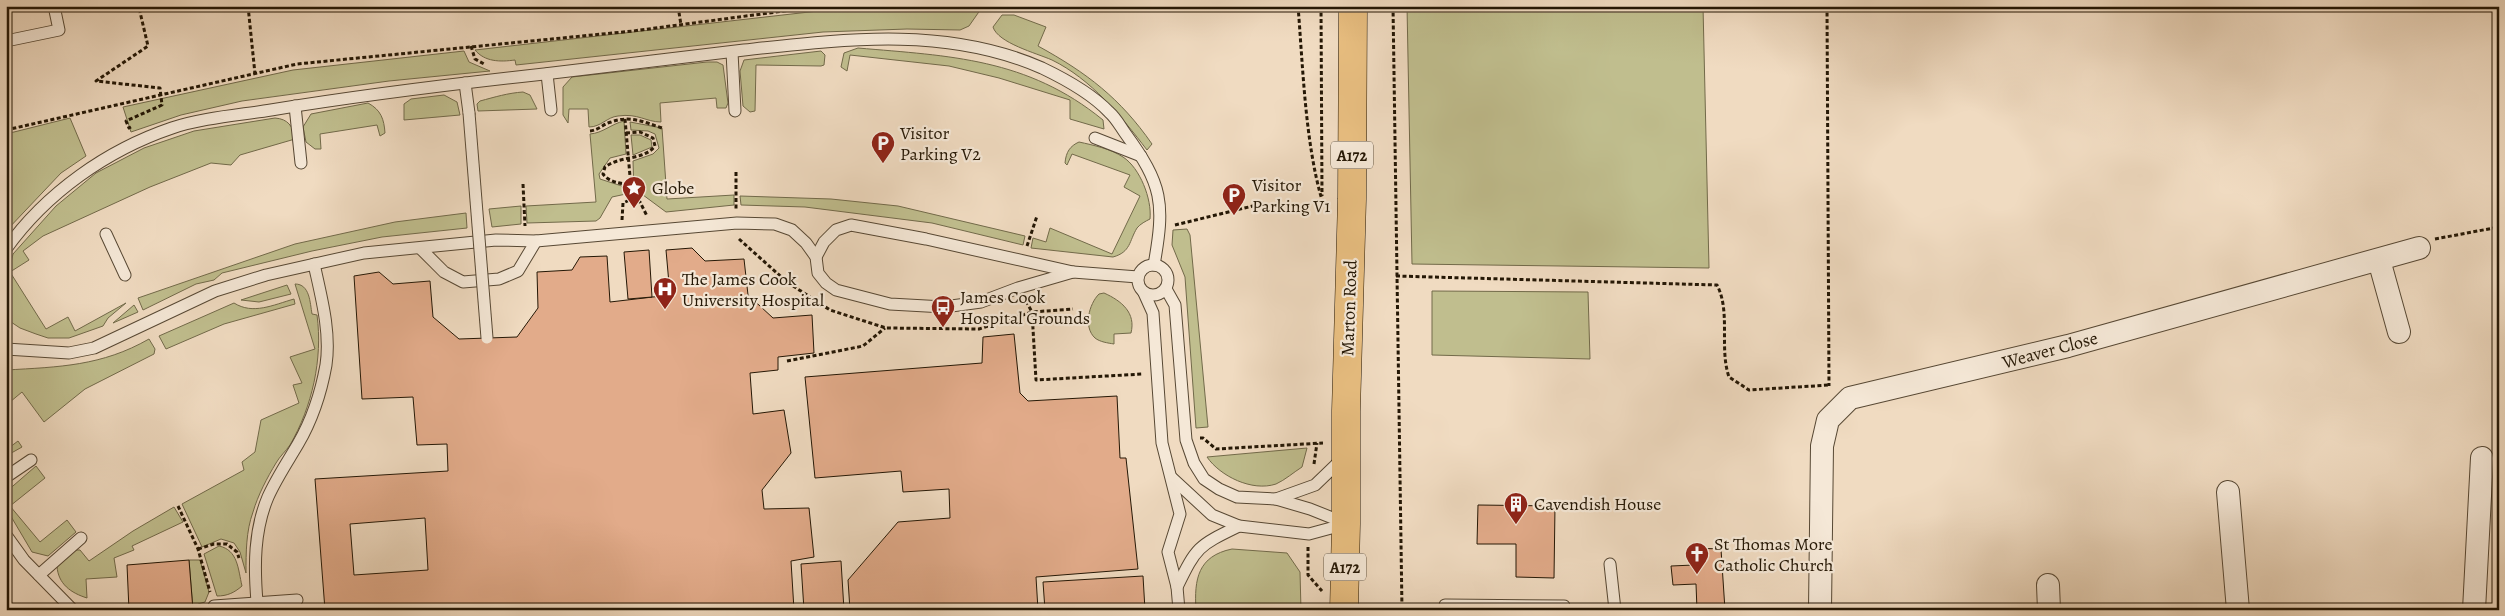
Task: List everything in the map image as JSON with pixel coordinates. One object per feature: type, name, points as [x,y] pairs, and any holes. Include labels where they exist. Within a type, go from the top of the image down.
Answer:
[{"type":"main road","name":"Marton Road","points":[[1344,610],[1352,199],[1353,6]]},
{"type":"street","name":"Weaver Close","points":[[1820,610],[1822,446],[1828,420],[1850,398],[2068,346],[2419,248]]},
{"type":"street","points":[[2379,260],[2399,332]]},
{"type":"street","points":[[2474,610],[2482,458]]},
{"type":"street","points":[[2228,492],[2238,610]]},
{"type":"street","points":[[2048,585],[2049,610]]},
{"type":"lane","points":[[6,41],[59,30],[54,6]]},
{"type":"lane","points":[[6,249],[20,230],[48,201],[82,173],[127,146],[175,127],[295,106],[465,83],[831,41],[929,39],[973,45],[1018,58],[1065,79],[1110,112],[1141,156],[1155,183],[1161,210],[1161,226],[1154,265]]},
{"type":"lane","points":[[732,52],[735,111]]},
{"type":"lane","points":[[547,74],[551,110]]},
{"type":"lane","points":[[465,83],[487,338]]},
{"type":"lane","points":[[295,106],[301,163]]},
{"type":"lane","points":[[1095,138],[1141,156]]},
{"type":"lane","points":[[6,349],[69,353],[94,348],[215,291],[266,275],[364,253],[421,249],[450,244],[623,233],[737,222],[775,224],[792,230],[816,257],[818,272],[826,283],[836,290],[890,304],[944,307],[981,302],[1018,288],[1073,272]]},
{"type":"lane","points":[[816,257],[824,242],[836,230],[851,225],[953,244],[1073,272],[1138,277]]},
{"type":"lane","points":[[106,234],[125,275]]},
{"type":"lane","points":[[421,249],[444,272],[463,282],[490,280],[499,279],[518,271],[531,240]]},
{"type":"lane","points":[[257,602],[255,568],[258,531],[268,497],[300,442],[316,405],[326,364],[326,328],[314,264]]},
{"type":"lane","points":[[1179,610],[1177,588],[1168,552],[1180,514],[1162,443],[1153,313],[1138,285],[1138,277],[1142,270],[1154,265],[1162,267],[1168,276],[1166,289],[1175,305],[1186,440],[1194,463],[1204,479],[1219,489],[1237,497],[1276,499],[1310,509],[1346,524]]},
{"type":"lane","points":[[1144,294],[1158,296],[1166,289]]},
{"type":"lane","points":[[1276,499],[1315,485],[1346,448]]},
{"type":"lane","points":[[6,477],[31,460]]},
{"type":"lane","points":[[1171,477],[1212,515],[1239,526],[1309,534],[1346,524]]},
{"type":"lane","points":[[1177,588],[1192,555],[1203,544],[1239,526]]},
{"type":"lane","points":[[6,535],[24,560],[71,608]]},
{"type":"lane","points":[[39,576],[81,538]]},
{"type":"lane","points":[[1610,564],[1615,610]]},
{"type":"lane","points":[[214,608],[257,602],[296,600]]},
{"type":"lane","points":[[1445,605],[1564,606],[1565,610]]},
{"type":"path","points":[[248,6],[255,74]]},
{"type":"path","points":[[678,6],[681,25]]},
{"type":"path","points":[[6,130],[297,64],[681,25],[822,6]]},
{"type":"path","points":[[1298,6],[1313,154],[1322,200],[1321,6]]},
{"type":"path","points":[[1393,6],[1402,610]]},
{"type":"path","points":[[1827,6],[1829,400],[1836,412]]},
{"type":"path","points":[[136,126],[128,128],[126,121],[162,105],[160,88],[96,81],[148,46],[140,12]]},
{"type":"path","points":[[470,46],[475,59],[489,66]]},
{"type":"path","points":[[590,131],[598,130],[610,122],[626,119],[639,120],[662,128]]},
{"type":"path","points":[[626,119],[632,199]]},
{"type":"path","points":[[626,133],[640,132],[653,138],[655,146],[647,153],[613,161],[605,167],[603,174],[615,183],[631,185]]},
{"type":"path","points":[[736,172],[737,238],[787,282],[830,310]]},
{"type":"path","points":[[523,184],[531,240]]},
{"type":"path","points":[[623,233],[621,212],[623,203],[632,199],[640,202],[646,211],[649,230]]},
{"type":"path","points":[[1161,226],[1257,205]]},
{"type":"path","points":[[2419,248],[2424,241],[2499,227]]},
{"type":"path","points":[[1396,276],[1717,285],[1722,296],[1724,351],[1729,377],[1749,390],[1829,385]]},
{"type":"path","points":[[1073,309],[1032,312],[1036,380],[1142,374],[1143,383]]},
{"type":"path","points":[[787,361],[863,346],[886,328]]},
{"type":"path","points":[[1186,440],[1203,438],[1216,449],[1346,448]]},
{"type":"path","points":[[178,506],[198,549],[214,608]]},
{"type":"path","points":[[198,549],[214,544],[226,544],[232,547],[237,552],[247,580],[256,588]]},
{"type":"shaded area","points":[[862,6],[983,6],[969,26],[960,30],[907,29],[823,32],[516,65],[515,60],[488,59],[475,50]]},
{"type":"shaded area","points":[[1407,6],[1703,6],[1709,268],[1412,264]]},
{"type":"shaded area","points":[[1002,15],[1014,15],[1046,27],[1038,46],[1072,66],[1115,100],[1128,113],[1152,144],[1147,150],[1116,112],[1080,77],[1052,60],[1010,43],[996,33],[993,27]]},
{"type":"shaded area","points":[[858,48],[956,58],[1016,72],[1046,84],[1074,99],[1103,120],[1104,129],[1070,119],[1070,100],[999,78],[949,66],[850,55],[847,71],[841,67],[844,53]]},
{"type":"shaded area","points":[[464,51],[469,62],[490,71],[389,81],[242,101],[181,115],[131,132],[123,107],[293,70]]},
{"type":"shaded area","points":[[821,51],[825,55],[824,65],[821,66],[756,65],[755,111],[750,112],[743,106],[740,71],[744,60]]},
{"type":"shaded area","points":[[717,62],[723,65],[728,103],[726,108],[717,108],[716,98],[660,103],[661,122],[625,115],[611,118],[593,127],[589,127],[588,109],[569,109],[568,123],[563,115],[563,87],[572,77]]},
{"type":"shaded area","points":[[523,92],[530,95],[537,109],[478,111],[477,104],[480,101]]},
{"type":"shaded area","points":[[444,95],[457,102],[460,115],[404,120],[404,104],[411,99]]},
{"type":"shaded area","points":[[368,103],[381,115],[385,133],[380,136],[377,125],[320,134],[321,149],[315,149],[306,142],[303,127],[311,114]]},
{"type":"shaded area","points":[[70,118],[86,156],[61,173],[6,231],[6,134]]},
{"type":"shaded area","points":[[275,118],[289,124],[295,139],[240,155],[231,165],[211,163],[150,187],[43,236],[23,251],[29,260],[10,272],[46,329],[68,317],[75,331],[126,303],[108,318],[103,326],[69,338],[48,338],[20,328],[8,320],[6,284],[13,254],[56,206],[96,173],[144,148],[194,131]]},
{"type":"shaded area","points":[[624,121],[626,154],[610,158],[599,174],[600,179],[628,188],[626,194],[612,197],[600,218],[596,221],[527,223],[526,206],[596,202],[590,134]]},
{"type":"shaded area","points":[[630,122],[662,128],[667,199],[734,195],[734,205],[666,212],[639,192],[634,193],[633,161],[653,154],[659,148],[655,134],[648,131],[631,130]]},
{"type":"shaded area","points":[[631,135],[640,135],[651,140],[652,147],[633,155]]},
{"type":"shaded area","points":[[1079,142],[1096,146],[1123,157],[1140,176],[1147,193],[1150,219],[1137,228],[1126,249],[1113,257],[1031,248],[1033,238],[1046,242],[1050,228],[1112,254],[1140,196],[1124,187],[1130,175],[1072,154],[1067,165],[1065,163],[1067,153],[1073,145]]},
{"type":"shaded area","points":[[740,196],[831,199],[898,206],[1025,236],[1023,245],[932,223],[805,207],[741,205]]},
{"type":"shaded area","points":[[521,206],[521,224],[492,227],[489,209]]},
{"type":"shaded area","points":[[466,213],[467,228],[382,237],[312,251],[222,273],[214,280],[196,284],[143,310],[138,298],[295,244],[395,222]]},
{"type":"shaded area","points":[[1187,229],[1190,235],[1208,427],[1196,428],[1185,277],[1172,245],[1173,230]]},
{"type":"shaded area","points":[[295,284],[304,287],[310,300],[312,314],[317,315],[317,365],[310,399],[298,430],[290,445],[279,458],[255,506],[248,534],[246,573],[240,552],[234,543],[221,539],[202,547],[182,504],[244,470],[242,462],[255,452],[261,420],[299,403],[293,385],[302,383],[290,357],[315,349]]},
{"type":"shaded area","points":[[287,285],[291,294],[259,302],[241,300]]},
{"type":"shaded area","points":[[1432,291],[1588,292],[1590,359],[1432,355]]},
{"type":"shaded area","points":[[1104,293],[1122,304],[1131,319],[1131,333],[1114,334],[1114,344],[1095,338],[1089,328],[1088,322],[1092,304],[1099,294]]},
{"type":"shaded area","points":[[294,299],[295,304],[224,324],[166,349],[159,336],[234,303],[241,307],[256,309]]},
{"type":"shaded area","points":[[134,305],[138,312],[113,323]]},
{"type":"shaded area","points":[[149,339],[155,349],[154,354],[85,389],[44,422],[22,392],[10,402],[6,397],[6,370],[80,364],[114,355]]},
{"type":"shaded area","points":[[18,441],[22,447],[6,456],[6,450]]},
{"type":"shaded area","points":[[1307,448],[1302,467],[1276,484],[1267,486],[1257,486],[1237,481],[1220,470],[1207,457]]},
{"type":"shaded area","points":[[36,466],[45,478],[10,506],[40,542],[67,520],[76,532],[48,556],[32,552],[6,508],[6,492]]},
{"type":"shaded area","points":[[174,507],[183,522],[132,546],[134,550],[114,558],[117,577],[86,579],[87,598],[66,587],[63,583],[57,566],[76,550],[80,550],[89,561],[133,531]]},
{"type":"shaded area","points":[[219,546],[225,548],[234,556],[242,586],[230,594],[217,596],[204,554]]},
{"type":"shaded area","points":[[1232,549],[1287,553],[1300,572],[1301,610],[1196,610],[1196,588],[1200,570],[1212,557]]},
{"type":"shaded area","points":[[189,560],[200,560],[209,592],[205,602],[198,604],[199,610],[193,610]]},
{"type":"building","points":[[692,248],[705,261],[744,259],[748,295],[773,318],[812,315],[814,353],[778,357],[778,370],[750,373],[753,414],[784,410],[791,453],[762,490],[764,509],[809,508],[814,557],[791,561],[794,610],[325,610],[315,479],[448,471],[447,444],[417,445],[413,397],[362,399],[354,276],[379,272],[393,284],[430,281],[433,317],[459,339],[517,337],[538,308],[537,272],[572,270],[580,257],[607,256],[610,302],[670,295],[666,250]],"holes":[[[425,518],[428,570],[354,575],[350,524]]]},
{"type":"building","points":[[649,250],[652,297],[628,299],[624,252]]},
{"type":"building","points":[[1014,334],[1020,393],[1028,401],[1117,396],[1120,458],[1126,458],[1138,569],[1036,577],[1038,610],[850,610],[848,580],[898,522],[950,518],[949,489],[903,492],[901,471],[815,478],[805,377],[982,363],[983,337]]},
{"type":"building","name":"Cavendish House","points":[[1478,505],[1555,506],[1554,578],[1516,577],[1516,544],[1477,544]]},
{"type":"building","name":"St Thomas More Catholic Church","points":[[1691,548],[1721,549],[1725,610],[1697,610],[1696,584],[1673,585],[1671,566],[1694,565]]},
{"type":"building","points":[[189,560],[193,610],[129,610],[127,565]]},
{"type":"building","points":[[841,561],[844,610],[804,610],[801,564]]},
{"type":"building","points":[[1143,576],[1145,610],[1045,610],[1043,582]]},
{"type":"place","name":"Visitor Parking V2","points":[[883,164]]},
{"type":"place","name":"Globe","points":[[634,209]]},
{"type":"place","name":"Visitor Parking V1","points":[[1234,216]]},
{"type":"place","name":"The James Cook University Hospital","points":[[665,310]]},
{"type":"place","name":"James Cook Hospital Grounds","points":[[943,328]]},
{"type":"place","name":"Cavendish House","points":[[1516,525]]},
{"type":"place","name":"St Thomas More Catholic Church","points":[[1697,575]]}]
